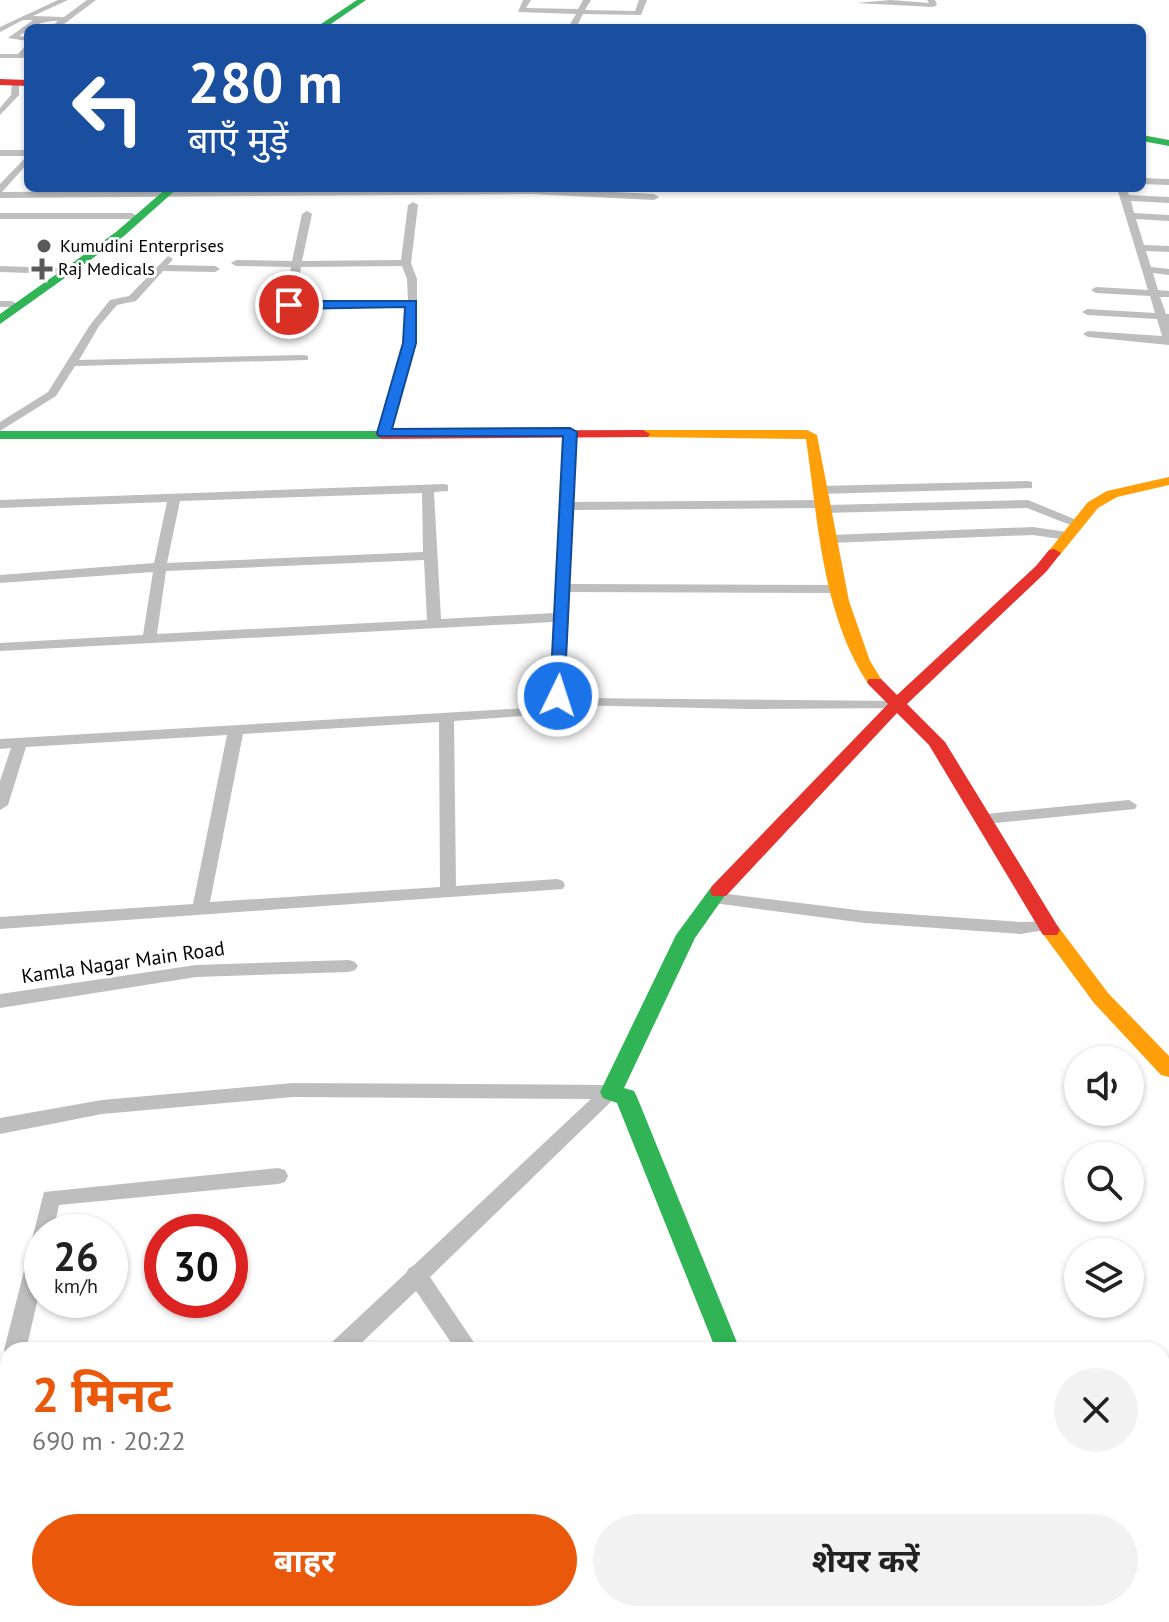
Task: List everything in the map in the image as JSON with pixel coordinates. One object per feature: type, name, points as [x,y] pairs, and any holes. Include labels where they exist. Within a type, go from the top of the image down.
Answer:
[{"type":"main road","points":[[325,24],[362,0]]},
{"type":"main road","points":[[332,24],[369,0]]},
{"type":"main road","points":[[1146,142],[1169,145]]},
{"type":"main road","points":[[4,307],[80,260],[164,192]]},
{"type":"main road","points":[[0,320],[164,192]]},
{"type":"main road","points":[[0,435],[807,434],[812,438],[821,501],[850,635],[863,668],[936,742],[1046,925],[1101,998],[1169,1069]]},
{"type":"main road","points":[[725,1342],[626,1097],[611,1092],[686,935],[712,898],[897,704],[1041,569],[1093,505],[1112,494],[1169,482]]},
{"type":"street","points":[[0,30],[64,0]]},
{"type":"street","points":[[57,24],[92,0]]},
{"type":"street","points":[[527,0],[521,10],[638,13],[643,0]]},
{"type":"street","points":[[574,24],[587,0]]},
{"type":"street","points":[[860,3],[933,5],[931,0]]},
{"type":"street","points":[[22,18],[63,19]]},
{"type":"street","points":[[33,24],[39,19]]},
{"type":"street","points":[[12,43],[24,32]]},
{"type":"street","points":[[0,37],[12,43],[24,40]]},
{"type":"street","points":[[0,56],[21,55],[24,52]]},
{"type":"street","points":[[0,113],[4,102],[15,95],[14,82]]},
{"type":"street","points":[[0,153],[24,155]]},
{"type":"street","points":[[0,193],[24,160]]},
{"type":"street","points":[[1146,181],[1169,182]]},
{"type":"street","points":[[0,193],[82,192]]},
{"type":"street","points":[[552,192],[654,197]]},
{"type":"street","points":[[1088,334],[1169,341],[1166,317],[1124,193],[1169,200]]},
{"type":"street","points":[[384,433],[409,343],[411,271],[406,263],[413,205]]},
{"type":"street","points":[[307,214],[289,307],[411,304]]},
{"type":"street","points":[[0,216],[132,216]]},
{"type":"street","points":[[1133,221],[1169,218]]},
{"type":"street","points":[[1133,221],[1169,228]]},
{"type":"street","points":[[1141,248],[1169,249]]},
{"type":"street","points":[[236,263],[406,263]]},
{"type":"street","points":[[0,427],[52,394],[95,325],[114,302],[132,299],[165,264],[215,269]]},
{"type":"street","points":[[0,269],[58,271]]},
{"type":"street","points":[[1149,270],[1169,272]]},
{"type":"street","points":[[1096,290],[1169,294]]},
{"type":"street","points":[[1087,312],[1166,317]]},
{"type":"street","points":[[74,363],[304,358]]},
{"type":"street","points":[[570,432],[558,696],[573,702],[897,704]]},
{"type":"street","points":[[821,501],[1028,485]]},
{"type":"street","points":[[428,488],[434,624]]},
{"type":"street","points":[[0,504],[444,488]]},
{"type":"street","points":[[150,637],[174,498]]},
{"type":"street","points":[[567,506],[821,501],[1028,504],[1072,529]]},
{"type":"street","points":[[831,539],[1072,529]]},
{"type":"street","points":[[0,579],[160,567],[430,556]]},
{"type":"street","points":[[562,588],[840,589]]},
{"type":"street","points":[[0,647],[563,617]]},
{"type":"street","points":[[0,744],[545,711]]},
{"type":"street","points":[[446,718],[448,892]]},
{"type":"street","points":[[200,909],[236,730]]},
{"type":"street","points":[[0,805],[20,743]]},
{"type":"street","points":[[985,819],[1129,805]]},
{"type":"street","points":[[0,923],[557,885]]},
{"type":"street","points":[[712,898],[865,917],[1020,928],[1046,925]]},
{"type":"street","name":"Kamla Nagar Main Road","points":[[0,1001],[196,971],[349,966]]},
{"type":"street","points":[[0,1126],[102,1107],[293,1090],[611,1092]]},
{"type":"street","points":[[347,1342],[611,1092]]},
{"type":"street","points":[[47,1214],[51,1198],[278,1176]]},
{"type":"street","points":[[416,1274],[463,1342]]},
{"type":"street","points":[[17,1342],[24,1311]]},
{"type":"traffic: fast","points":[[325,24],[362,0]]},
{"type":"traffic: fast","points":[[1146,139],[1169,143]]},
{"type":"traffic: fast","points":[[0,320],[120,234],[168,192]]},
{"type":"traffic: fast","points":[[0,435],[382,435]]},
{"type":"traffic: fast","points":[[719,891],[686,935],[611,1092],[626,1097],[725,1342]]},
{"type":"traffic: slow","points":[[643,434],[807,434],[812,438],[841,601],[862,661],[875,682]]},
{"type":"traffic: slow","points":[[1054,553],[1093,505],[1112,494],[1169,481]]},
{"type":"traffic: slow","points":[[1050,930],[1101,998],[1169,1069]]},
{"type":"traffic: jam","points":[[0,82],[24,83]]},
{"type":"traffic: jam","points":[[382,435],[643,434]]},
{"type":"traffic: jam","points":[[719,891],[897,704],[1041,569],[1054,553]]},
{"type":"traffic: jam","points":[[875,682],[936,742],[1050,930]]},
{"type":"place","name":"Kumudini Enterprises","points":[[44,246]]},
{"type":"place","name":"Raj Medicals","points":[[42,269]]},
{"type":"route","points":[[289,305],[411,304],[409,343],[384,433],[570,432],[558,696]]}]
